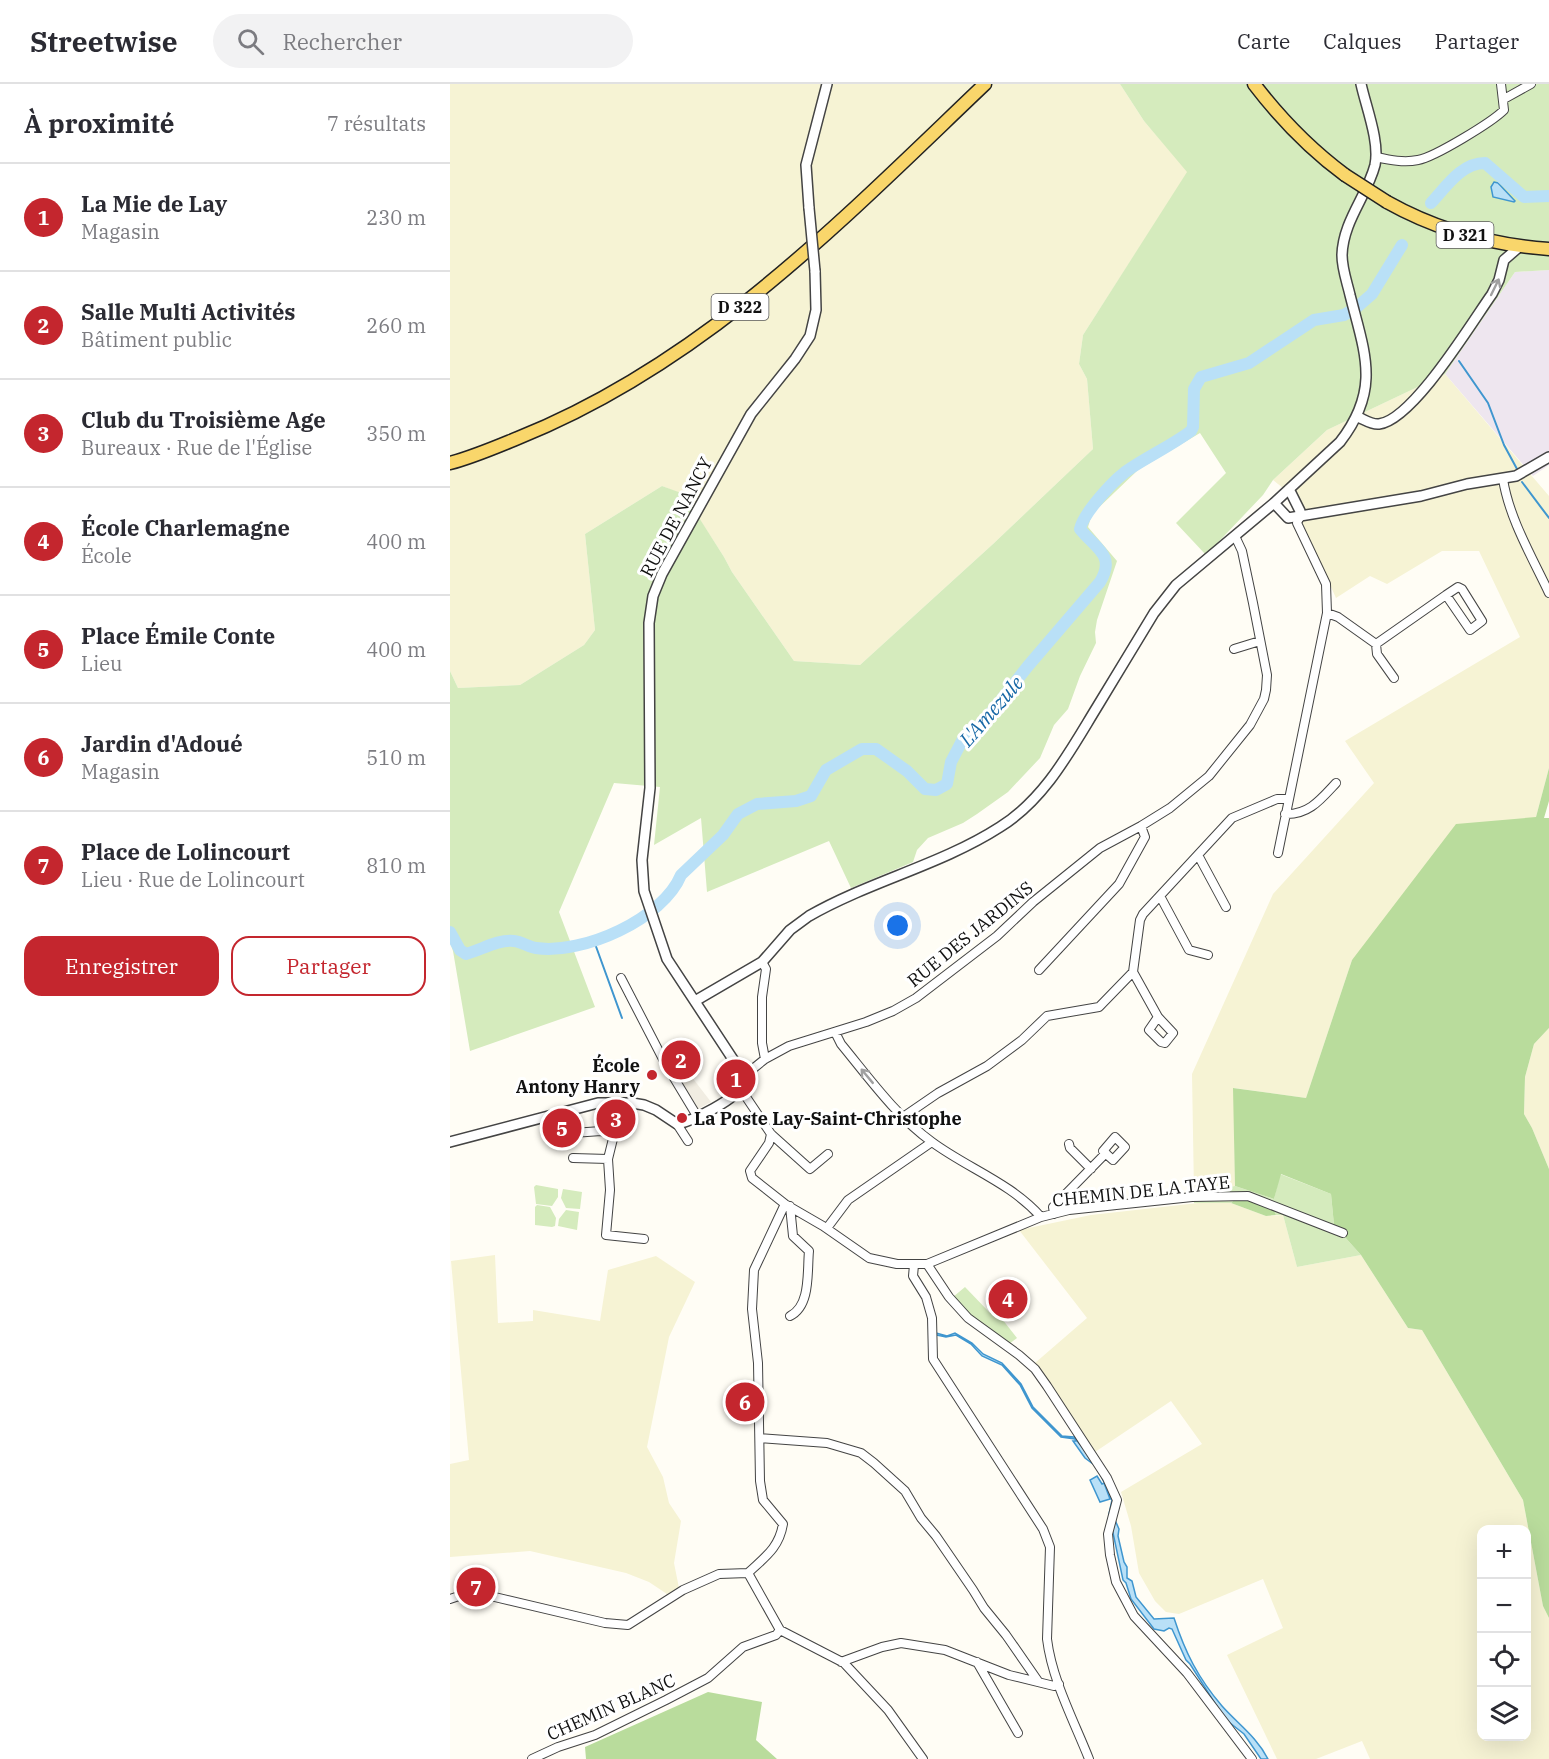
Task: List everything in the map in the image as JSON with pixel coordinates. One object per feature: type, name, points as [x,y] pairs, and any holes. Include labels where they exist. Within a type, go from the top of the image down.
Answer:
[{"type":"main road","name":"D 322","points":[[450,463],[555,423],[642,377],[723,321],[802,256],[985,84]]},
{"type":"main road","name":"D 321","points":[[1254,84],[1288,125],[1315,151],[1344,175],[1387,202],[1426,222],[1449,230],[1519,247],[1549,249]]},
{"type":"street","name":"RUE DE NANCY","points":[[744,1076],[667,958],[647,901],[642,872],[650,788],[649,623],[653,596],[662,574],[741,430],[810,336],[816,310],[806,165],[827,84]]},
{"type":"street","points":[[695,1001],[762,962],[790,930],[814,913],[972,842],[1002,826],[1022,811],[1042,790],[1064,759],[1166,596],[1340,442],[1358,417],[1367,380],[1364,352],[1342,255],[1345,235],[1376,157],[1361,84]]},
{"type":"street","points":[[1376,157],[1409,162],[1422,160],[1438,153],[1504,110],[1501,84]]},
{"type":"street","points":[[1504,99],[1531,84]]},
{"type":"street","points":[[1358,417],[1371,423],[1385,423],[1407,408],[1428,384],[1492,294],[1499,280],[1504,260],[1519,247]]},
{"type":"street","points":[[1274,502],[1288,518],[1299,518],[1341,508],[1421,496],[1467,484],[1516,476],[1549,457]]},
{"type":"street","points":[[1503,479],[1505,494],[1515,519],[1549,593]]},
{"type":"street","points":[[1278,853],[1327,613],[1326,584],[1297,523],[1300,511],[1289,489]]},
{"type":"street","name":"RUE DES JARDINS","points":[[744,1076],[765,1059],[789,1046],[881,1016],[916,998],[998,936],[1033,902],[1100,848],[1170,808],[1209,776],[1233,749],[1255,718],[1266,690],[1267,675],[1242,551],[1235,536]]},
{"type":"street","points":[[1376,644],[1446,595],[1458,587],[1482,621],[1470,630],[1446,595]]},
{"type":"street","points":[[1327,613],[1338,617],[1376,644],[1377,654],[1394,678]]},
{"type":"street","points":[[1234,649],[1260,641]]},
{"type":"street","points":[[1285,814],[1293,814],[1313,807],[1336,783]]},
{"type":"street","points":[[903,1117],[938,1093],[987,1066],[1022,1040],[1047,1016],[1099,1007],[1133,972],[1140,920],[1160,896],[1235,815],[1277,799],[1288,798]]},
{"type":"street","points":[[1039,970],[1119,885],[1145,837],[1141,826]]},
{"type":"street","points":[[1198,855],[1226,907]]},
{"type":"street","points":[[1160,896],[1189,950],[1208,955]]},
{"type":"street","points":[[762,962],[766,969],[762,997],[762,1043],[765,1059]]},
{"type":"street","points":[[1133,972],[1158,1017]]},
{"type":"street","points":[[621,978],[665,1063],[697,1116]]},
{"type":"street","points":[[835,1032],[848,1052],[903,1117],[930,1141],[1008,1188],[1041,1217]]},
{"type":"street","points":[[677,1124],[722,1103],[740,1088],[744,1076]]},
{"type":"street","points":[[740,1088],[771,1134],[810,1169],[828,1154]]},
{"type":"street","points":[[622,1102],[616,1134],[608,1159],[610,1190],[606,1235],[644,1239]]},
{"type":"street","points":[[450,1142],[591,1104],[622,1102],[650,1107],[677,1124],[688,1141]]},
{"type":"street","points":[[559,1134],[601,1131],[616,1134]]},
{"type":"street","points":[[771,1134],[769,1143],[750,1171],[750,1176],[788,1205],[827,1228],[848,1200],[929,1144],[930,1141]]},
{"type":"street","points":[[1069,1144],[1096,1179]]},
{"type":"street","points":[[1054,1214],[1053,1207],[1106,1153]]},
{"type":"street","points":[[573,1158],[608,1159]]},
{"type":"street","name":"CHEMIN DE LA TAYE","points":[[827,1228],[873,1260],[914,1265],[927,1264],[1041,1217],[1069,1210],[1192,1197],[1235,1195],[1248,1196],[1343,1233]]},
{"type":"street","points":[[788,1205],[794,1236],[808,1251],[806,1290],[802,1302],[794,1315],[790,1316]]},
{"type":"street","points":[[450,1599],[461,1595],[482,1594],[605,1623],[628,1625],[683,1590],[719,1574],[748,1573],[777,1544],[781,1538],[783,1524],[764,1501],[760,1481],[758,1363],[752,1309],[754,1270],[788,1205]]},
{"type":"street","points":[[927,1264],[949,1298],[968,1318],[1019,1355],[1035,1369],[1047,1386],[1107,1478],[1117,1500],[1108,1534],[1110,1555],[1116,1582],[1134,1616],[1187,1673],[1252,1759]]},
{"type":"street","points":[[914,1265],[913,1276],[927,1297],[932,1318],[933,1359],[1043,1529],[1050,1547],[1047,1639],[1049,1653],[1089,1759]]},
{"type":"street","points":[[760,1438],[827,1443],[861,1453],[874,1463],[905,1491],[917,1512],[936,1536],[984,1608],[1038,1681]]},
{"type":"street","points":[[748,1573],[780,1630],[841,1662],[888,1710],[923,1759]]},
{"type":"street","name":"CHEMIN BLANC","points":[[532,1759],[595,1735],[666,1700],[708,1678],[743,1647],[776,1635],[780,1630]]},
{"type":"street","points":[[841,1662],[882,1647],[901,1643],[945,1650],[1009,1675],[1061,1688]]},
{"type":"street","points":[[977,1662],[1018,1733]]},
{"type":"shaded area","points":[[450,84],[1120,84],[1144,121],[1188,172],[1083,335],[1079,364],[1087,379],[1093,449],[860,665],[794,661],[732,572],[684,495],[662,486],[585,534],[595,630],[584,645],[520,685],[458,688],[450,671]]},
{"type":"shaded area","points":[[1549,270],[1549,465],[1533,476],[1445,374],[1515,272]]},
{"type":"shaded area","points":[[1445,374],[1549,496],[1549,768],[1536,817],[1352,960],[1306,1098],[1234,1088],[1235,1186],[1194,1193],[1192,1074],[1273,894],[1374,783],[1345,741],[1520,637],[1479,551],[1442,551],[1387,584],[1370,576],[1336,598],[1288,492],[1273,480],[1327,430]]},
{"type":"shaded area","points":[[1549,1028],[1549,1169],[1524,1114],[1525,1077],[1534,1044]]},
{"type":"shaded area","points":[[667,1057],[684,1075],[687,1072],[691,1076],[711,1102],[698,1109],[665,1058]]},
{"type":"shaded area","points":[[573,1114],[579,1137],[563,1143],[544,1140],[547,1120]]},
{"type":"shaded area","points":[[1207,1202],[1231,1203],[1266,1216],[1283,1215],[1297,1267],[1361,1255],[1408,1328],[1422,1330],[1523,1500],[1528,1525],[1477,1525],[1477,1741],[1531,1741],[1531,1542],[1543,1606],[1549,1618],[1549,1759],[1370,1759],[1362,1741],[1316,1759],[1277,1759],[1227,1655],[1283,1628],[1263,1579],[1179,1614],[1166,1612],[1155,1601],[1139,1573],[1131,1526],[1121,1492],[1202,1444],[1171,1401],[1095,1452],[1035,1363],[1087,1318],[1019,1230],[1091,1215]]},
{"type":"shaded area","points":[[495,1255],[498,1323],[533,1321],[533,1310],[600,1321],[608,1270],[656,1256],[695,1282],[669,1337],[647,1447],[663,1477],[669,1503],[681,1521],[674,1563],[679,1588],[667,1594],[649,1582],[626,1573],[530,1551],[450,1557],[450,1464],[469,1460],[451,1261]]},
{"type":"green space","points":[[1120,84],[1549,84],[1549,270],[1515,272],[1445,374],[1327,430],[1273,480],[1263,495],[1206,555],[1176,523],[1226,473],[1200,433],[1138,470],[1092,514],[1088,527],[1117,561],[1097,620],[1096,643],[1080,676],[1068,709],[1054,725],[1040,758],[1008,792],[963,823],[928,838],[917,850],[913,862],[851,888],[829,841],[707,892],[701,818],[654,845],[660,787],[614,783],[559,912],[595,1007],[470,1051],[450,942],[450,671],[458,688],[520,685],[584,645],[595,630],[585,534],[662,486],[684,494],[732,572],[794,661],[860,665],[1093,449],[1087,379],[1079,364],[1083,335],[1187,172],[1144,121]]},
{"type":"green space","points":[[1549,768],[1549,801],[1544,818],[1549,818],[1549,1028],[1534,1044],[1525,1077],[1524,1114],[1549,1169],[1549,1618],[1543,1606],[1531,1542],[1531,1525],[1528,1525],[1523,1500],[1422,1330],[1408,1328],[1361,1255],[1334,1225],[1331,1194],[1281,1174],[1274,1199],[1235,1186],[1233,1088],[1306,1098],[1352,960],[1456,824],[1536,817]]},
{"type":"green space","points":[[1280,1174],[1331,1194],[1334,1225],[1361,1255],[1297,1267],[1283,1215],[1276,1215],[1273,1208],[1237,1197],[1231,1203],[1194,1203],[1194,1193],[1235,1186],[1274,1199]]},
{"type":"green space","points":[[536,1185],[558,1189],[558,1197],[552,1206],[536,1204],[534,1187]]},
{"type":"green space","points":[[563,1189],[582,1192],[580,1209],[566,1208],[561,1198]]},
{"type":"green space","points":[[1237,1197],[1273,1208],[1276,1215],[1266,1216],[1231,1203]]},
{"type":"green space","points":[[537,1205],[550,1207],[556,1218],[555,1226],[535,1225]]},
{"type":"green space","points":[[566,1210],[579,1212],[577,1230],[558,1226],[559,1219]]},
{"type":"green space","points":[[965,1287],[990,1313],[995,1310],[1017,1338],[1009,1344],[967,1312],[953,1297]]},
{"type":"green space","points":[[708,1692],[762,1702],[756,1740],[777,1759],[586,1759],[585,1747]]},
{"type":"water","points":[[1494,182],[1498,183],[1515,201],[1493,197],[1491,187]]},
{"type":"water","points":[[936,1333],[947,1336],[955,1333],[972,1343],[983,1354],[1002,1363],[1021,1384],[1033,1407],[1062,1436],[1074,1437],[1090,1457],[1101,1472],[1106,1480],[1113,1496],[1113,1524],[1115,1520],[1127,1567],[1127,1578],[1132,1581],[1136,1597],[1154,1619],[1174,1618],[1199,1675],[1222,1706],[1253,1737],[1268,1759],[1261,1759],[1244,1734],[1225,1719],[1186,1660],[1172,1629],[1164,1631],[1154,1629],[1131,1599],[1123,1580],[1109,1514],[1112,1500],[1097,1467],[1085,1458],[1073,1441],[1076,1441],[1075,1439],[1061,1437],[1032,1408],[1020,1385],[1002,1365],[982,1356],[971,1344],[956,1335],[946,1337],[936,1335]]},
{"type":"water","points":[[1097,1476],[1102,1484],[1104,1483],[1110,1499],[1100,1502],[1090,1480]]},
{"type":"waterway","name":"L'Amezule","points":[[1431,203],[1461,171],[1476,164],[1485,163],[1524,197],[1549,196]]},
{"type":"waterway","name":"L'Amezule","points":[[450,932],[460,950],[466,954],[508,941],[536,948],[555,949],[576,946],[619,931],[657,906],[672,891],[681,875],[723,835],[738,814],[757,804],[796,801],[811,796],[826,770],[862,749],[876,749],[907,771],[925,789],[936,790],[947,784],[951,762],[963,739],[983,723],[1100,582],[1106,565],[1105,559],[1098,547],[1080,529],[1083,522],[1101,496],[1125,473],[1191,431],[1194,389],[1201,377],[1249,363],[1314,320],[1344,315],[1356,308],[1372,294],[1402,245]]},
{"type":"waterway","points":[[1459,361],[1488,403],[1504,445],[1517,469]]},
{"type":"waterway","points":[[1522,482],[1549,518]]},
{"type":"waterway","points":[[594,941],[622,1018]]},
{"type":"place","name":"Salle Multi Activités","points":[[681,1060]]},
{"type":"place","name":"École Antony Hanry","points":[[652,1075]]},
{"type":"place","name":"La Mie de Lay","points":[[736,1079]]},
{"type":"place","name":"La Poste Lay-Saint-Christophe","points":[[682,1118]]},
{"type":"place","name":"Club du Troisième Age","points":[[616,1119]]},
{"type":"place","name":"Place Émile Conte","points":[[562,1128]]},
{"type":"place","name":"École Charlemagne","points":[[1008,1299]]},
{"type":"place","name":"Jardin d'Adoué","points":[[745,1402]]},
{"type":"place","name":"Place de Lolincourt","points":[[476,1587]]}]
